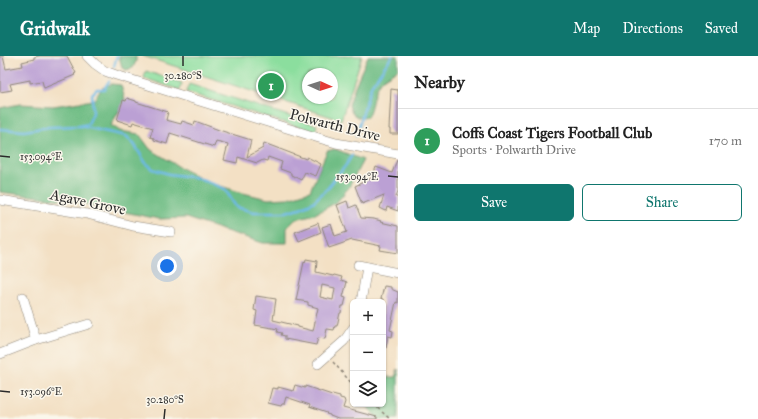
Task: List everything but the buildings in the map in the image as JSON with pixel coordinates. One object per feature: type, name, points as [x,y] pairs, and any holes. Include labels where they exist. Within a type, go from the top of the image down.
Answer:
[{"type":"street","name":"Polwarth Drive","points":[[88,56],[95,64],[105,71],[149,85],[336,143],[398,154]]},
{"type":"street","name":"Agave Grove","points":[[0,200],[87,214],[133,226],[171,232]]},
{"type":"street","points":[[361,299],[362,266],[398,273]]},
{"type":"street","points":[[23,297],[36,340]]},
{"type":"street","points":[[0,354],[36,340],[89,324]]},
{"type":"street","points":[[318,364],[344,341],[350,332]]},
{"type":"path","points":[[328,356],[350,381]]},
{"type":"path","points":[[376,407],[390,419]]},
{"type":"green space","points":[[119,56],[136,56],[136,61],[133,68],[126,70],[122,67]]},
{"type":"green space","points":[[143,56],[362,56],[341,120]]},
{"type":"green space","points":[[368,56],[398,56],[398,69],[384,78],[377,86],[367,117],[357,117],[352,113],[349,105],[355,86]]},
{"type":"green space","points":[[146,71],[182,83],[180,90],[144,78]]},
{"type":"green space","points":[[111,84],[121,85],[125,100],[111,125],[120,131],[139,134],[150,149],[181,168],[211,183],[243,193],[268,199],[288,198],[310,191],[327,151],[335,149],[363,160],[349,187],[337,202],[315,214],[296,219],[287,228],[287,243],[263,243],[186,218],[159,219],[65,200],[0,192],[0,108],[20,104],[53,106],[94,100],[102,88]]},
{"type":"green space","points":[[189,84],[317,125],[315,132],[186,92]]},
{"type":"green space","points":[[398,369],[398,419],[378,419],[368,407],[386,407],[386,377],[395,377]]},
{"type":"waterway","points":[[114,66],[117,56]]},
{"type":"waterway","points":[[356,136],[371,86],[392,56]]},
{"type":"waterway","points":[[0,129],[24,131],[49,127],[80,126],[88,124],[93,113],[92,94],[97,89],[104,89],[109,81]]},
{"type":"waterway","points":[[80,126],[126,136],[134,144],[145,162],[153,169],[169,174],[199,178],[225,189],[236,207],[254,212],[286,212],[313,202],[327,189],[352,155]]},
{"type":"place","name":"Coffs Coast Tigers Football Club","points":[[271,86]]}]
